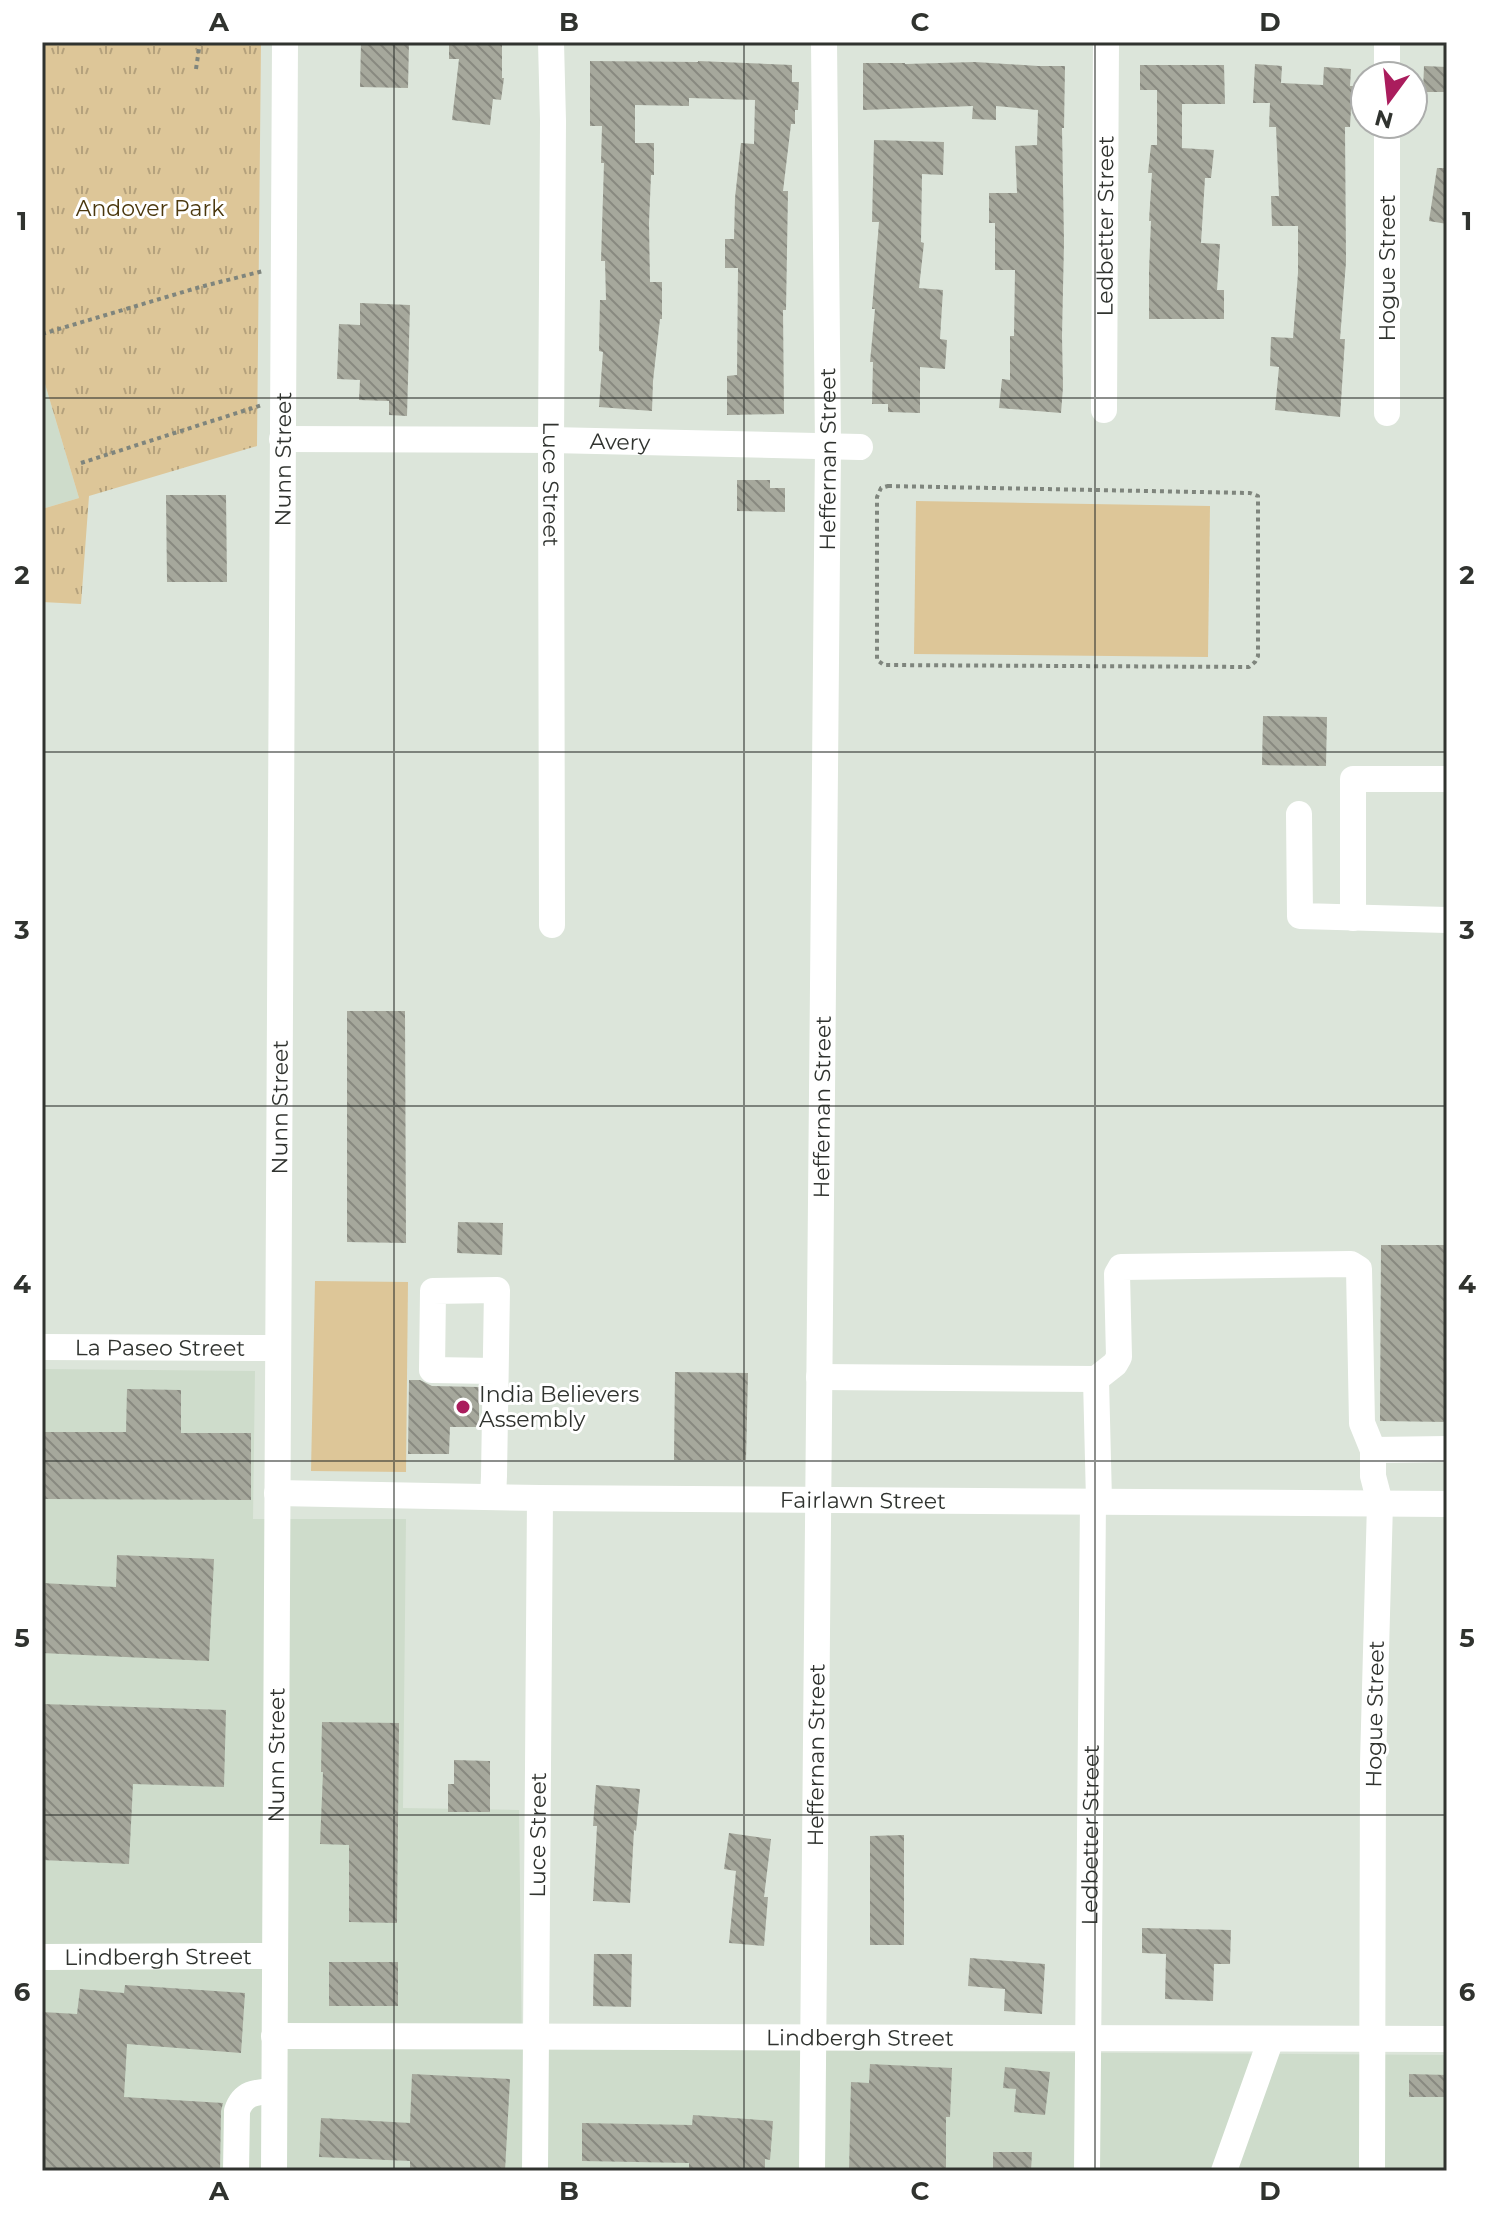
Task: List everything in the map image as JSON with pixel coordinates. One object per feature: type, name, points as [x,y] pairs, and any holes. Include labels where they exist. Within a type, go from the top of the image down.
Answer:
[{"type":"street","name":"Nunn Street","points":[[274,2171],[285,42]]},
{"type":"street","name":"Luce Street","points":[[551,42],[552,925]]},
{"type":"street","name":"Heffernan Street","points":[[812,2171],[828,446],[824,42]]},
{"type":"street","name":"Ledbetter Street","points":[[1104,410],[1106,42]]},
{"type":"street","name":"Hogue Street","points":[[1387,140],[1387,413]]},
{"type":"street","name":"Avery","points":[[282,439],[551,440],[860,447]]},
{"type":"street","points":[[1353,918],[1353,779],[1447,779]]},
{"type":"street","points":[[1299,814],[1300,916],[1447,920]]},
{"type":"street","name":"Hogue Street","points":[[1096,1379],[1119,1357],[1117,1274],[1121,1267],[1351,1264],[1359,1269],[1362,1423],[1373,1450],[1373,1476],[1380,1503],[1373,1763],[1372,2171]]},
{"type":"street","name":"La Paseo Street","points":[[42,1347],[278,1348]]},
{"type":"street","points":[[493,1497],[495,1371]]},
{"type":"street","points":[[819,1377],[1096,1379]]},
{"type":"street","name":"Ledbetter Street","points":[[1087,2171],[1096,1379]]},
{"type":"street","points":[[1373,1450],[1447,1449]]},
{"type":"street","name":"Fairlawn Street","points":[[277,1493],[540,1498],[1447,1504]]},
{"type":"street","name":"Luce Street","points":[[535,2171],[540,1498]]},
{"type":"street","name":"Lindbergh Street","points":[[42,1957],[274,1956]]},
{"type":"street","name":"Lindbergh Street","points":[[274,2036],[1447,2039]]},
{"type":"street","points":[[1224,2171],[1271,2039]]},
{"type":"street","points":[[236,2171],[239,2104],[251,2093],[274,2091]]},
{"type":"path","points":[[196,69],[200,42]]},
{"type":"path","points":[[42,334],[200,287],[284,266]]},
{"type":"path","points":[[81,463],[283,398]]},
{"type":"path","points":[[881,488],[1250,493],[1258,496],[1258,656],[1249,667],[884,665],[877,660],[877,497],[881,488]]},
{"type":"shaded area","points":[[42,374],[79,498],[42,509]]},
{"type":"shaded area","points":[[42,1369],[255,1371],[253,1519],[406,1519],[403,1808],[519,1810],[522,2049],[1447,2055],[1447,2171],[42,2171]]},
{"type":"green space","name":"Andover Park","points":[[42,42],[261,42],[257,446],[89,496],[81,604],[42,602],[42,509],[79,498],[42,374]]},
{"type":"green space","points":[[916,501],[1210,506],[1208,657],[914,654]]},
{"type":"green space","points":[[315,1281],[408,1282],[406,1472],[311,1471]]},
{"type":"building","points":[[361,42],[409,42],[408,88],[360,87]]},
{"type":"building","points":[[449,42],[502,42],[504,78],[501,100],[493,99],[490,125],[452,120],[459,59],[449,59]]},
{"type":"building","points":[[590,61],[792,65],[792,82],[799,82],[798,110],[795,110],[795,124],[791,124],[783,191],[788,191],[786,310],[783,310],[784,414],[727,415],[727,376],[737,375],[738,268],[725,268],[725,239],[734,239],[741,143],[754,144],[755,100],[689,98],[689,106],[635,105],[635,143],[654,143],[649,223],[650,282],[662,282],[662,319],[652,411],[599,407],[603,352],[599,351],[600,300],[606,300],[605,261],[601,261],[604,163],[601,163],[602,126],[590,126]]},
{"type":"building","points":[[975,62],[1065,66],[1061,413],[999,408],[1002,379],[1010,380],[1015,270],[995,270],[995,223],[989,223],[989,193],[1017,193],[1015,146],[1037,145],[1038,110],[996,106],[996,120],[972,119],[973,106],[863,110],[863,63]]},
{"type":"building","points":[[1255,64],[1282,66],[1281,83],[1323,85],[1324,67],[1349,69],[1349,127],[1345,127],[1346,262],[1340,339],[1345,339],[1340,417],[1275,410],[1279,367],[1270,366],[1271,337],[1293,338],[1298,226],[1272,226],[1271,196],[1279,196],[1276,127],[1269,127],[1270,103],[1253,103]]},
{"type":"building","points":[[1140,65],[1224,65],[1225,104],[1182,104],[1182,148],[1214,150],[1211,178],[1205,178],[1201,243],[1220,244],[1217,290],[1224,290],[1224,319],[1149,319],[1152,173],[1148,173],[1151,145],[1157,145],[1157,90],[1140,90]]},
{"type":"building","points":[[1429,66],[1447,67],[1447,92],[1429,92]]},
{"type":"building","points":[[874,140],[944,142],[943,175],[922,174],[921,242],[924,243],[919,288],[943,290],[940,339],[947,340],[945,369],[920,367],[920,413],[888,412],[888,404],[872,404],[873,362],[870,362],[875,309],[872,309],[879,222],[872,222]]},
{"type":"building","points":[[1437,168],[1447,168],[1447,224],[1429,221]]},
{"type":"building","points":[[360,303],[410,305],[407,416],[389,415],[389,401],[359,400],[360,380],[337,379],[339,324],[360,325]]},
{"type":"building","points":[[737,480],[770,480],[770,488],[785,488],[785,512],[737,511]]},
{"type":"building","points":[[166,495],[226,495],[227,582],[167,582]]},
{"type":"building","points":[[1263,716],[1327,717],[1326,766],[1262,765]]},
{"type":"building","points":[[347,1011],[405,1011],[406,1243],[347,1242]]},
{"type":"building","points":[[458,1222],[503,1223],[502,1255],[457,1253]]},
{"type":"building","points":[[1381,1245],[1447,1245],[1447,1422],[1380,1421]]},
{"type":"building","points":[[675,1372],[748,1373],[746,1460],[674,1460]]},
{"type":"building","name":"India Believers Assembly","points":[[409,1380],[420,1380],[432,1386],[479,1387],[479,1427],[450,1427],[449,1454],[408,1454]]},
{"type":"building","points":[[127,1389],[181,1390],[181,1433],[251,1433],[251,1500],[42,1499],[42,1432],[126,1432]]},
{"type":"building","points":[[117,1555],[214,1559],[209,1661],[42,1653],[42,1583],[116,1587]]},
{"type":"building","points":[[42,1704],[226,1710],[224,1787],[133,1784],[129,1864],[42,1860]]},
{"type":"building","points":[[322,1722],[399,1723],[397,1923],[349,1922],[349,1845],[320,1844]]},
{"type":"building","points":[[454,1760],[490,1761],[490,1812],[448,1812],[448,1784],[454,1784]]},
{"type":"building","points":[[596,1785],[640,1789],[630,1903],[593,1901]]},
{"type":"building","points":[[729,1833],[771,1839],[764,1897],[768,1897],[764,1946],[729,1943],[736,1871],[724,1869]]},
{"type":"building","points":[[904,1835],[904,1945],[870,1945],[870,1836]]},
{"type":"building","points":[[1142,1928],[1231,1930],[1230,1964],[1214,1964],[1213,2001],[1165,1999],[1166,1954],[1142,1953]]},
{"type":"building","points":[[594,1954],[632,1954],[631,2007],[593,2006]]},
{"type":"building","points":[[970,1958],[1045,1964],[1042,2014],[1004,2011],[1005,1989],[968,1986]]},
{"type":"building","points":[[329,1962],[398,1962],[398,2006],[329,2006]]},
{"type":"building","points":[[125,1985],[245,1993],[241,2053],[127,2044],[124,2097],[223,2103],[220,2171],[42,2171],[42,2012],[77,2014],[80,1989],[124,1993]]},
{"type":"building","points":[[870,2064],[952,2068],[950,2117],[946,2117],[946,2171],[849,2171],[851,2082],[869,2083]]},
{"type":"building","points":[[1005,2067],[1050,2072],[1045,2115],[1014,2112],[1016,2089],[1003,2088]]},
{"type":"building","points":[[412,2074],[510,2079],[505,2171],[410,2171],[410,2161],[319,2157],[321,2118],[410,2123]]},
{"type":"building","points":[[1409,2074],[1447,2075],[1447,2097],[1409,2097]]},
{"type":"building","points":[[693,2115],[773,2121],[770,2160],[765,2159],[765,2171],[689,2171],[689,2163],[582,2161],[582,2123],[692,2125]]},
{"type":"building","points":[[993,2152],[1032,2152],[1031,2171],[993,2171]]},
{"type":"place","name":"India Believers Assembly","points":[[463,1407]]}]
